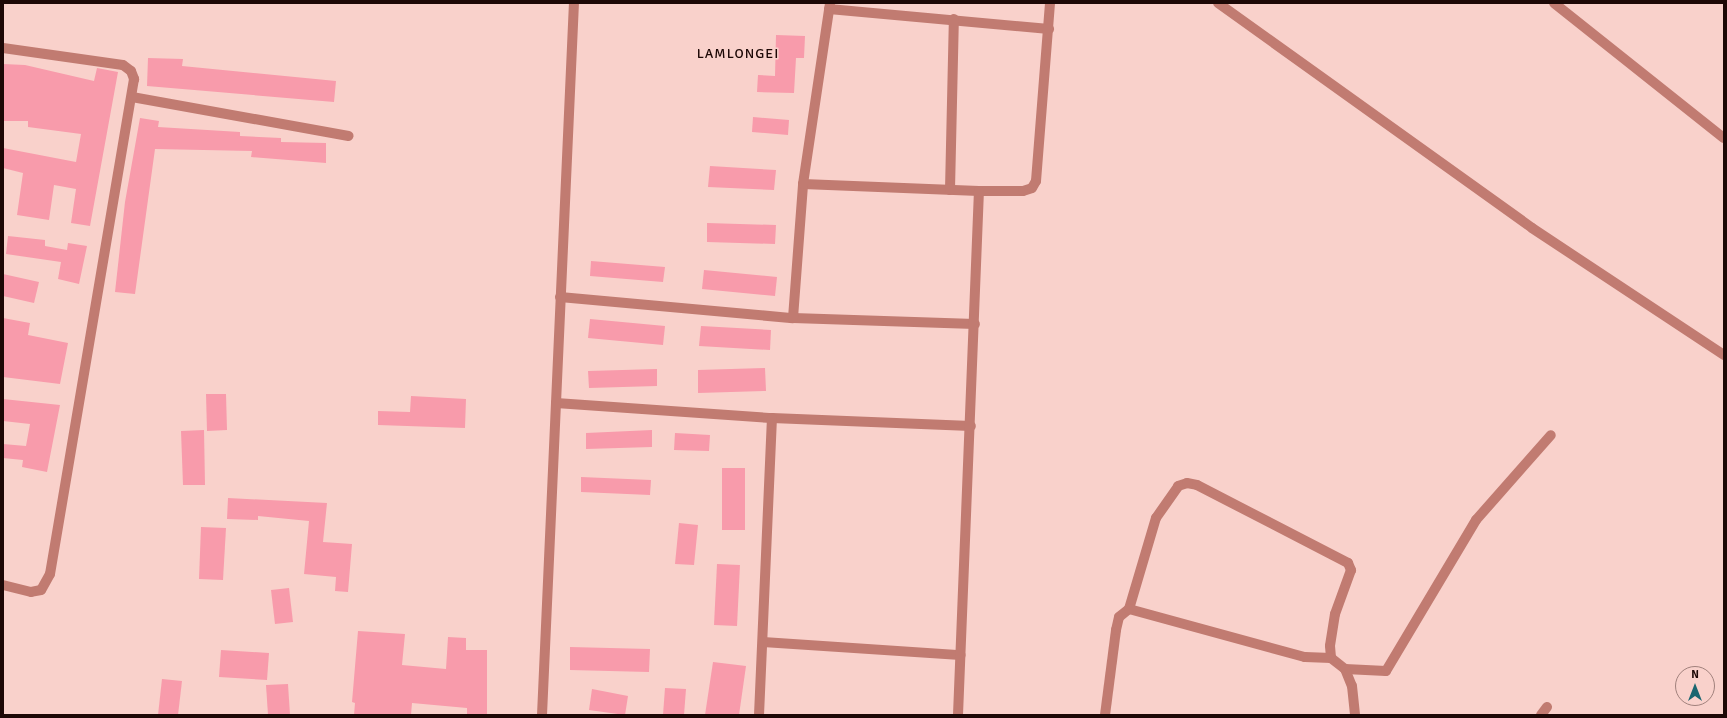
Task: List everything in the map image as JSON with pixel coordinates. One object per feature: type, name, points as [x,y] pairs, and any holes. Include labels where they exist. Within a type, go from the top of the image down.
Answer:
[{"type":"street","points":[[542,715],[574,3]]},
{"type":"street","points":[[802,184],[979,192],[1023,192],[1032,188],[1036,181],[1050,3]]},
{"type":"street","points":[[1218,3],[1229,6],[1532,228],[1724,355]]},
{"type":"street","points":[[1554,3],[1724,138]]},
{"type":"street","points":[[793,318],[802,184],[830,6],[1049,29]]},
{"type":"street","points":[[950,190],[954,19]]},
{"type":"street","points":[[3,48],[123,65],[131,71],[134,79],[50,574],[42,590],[31,592],[3,585]]},
{"type":"street","points":[[132,97],[349,136]]},
{"type":"street","points":[[958,715],[979,192]]},
{"type":"street","points":[[560,297],[793,318],[974,324]]},
{"type":"street","points":[[556,403],[772,418],[970,426]]},
{"type":"street","points":[[759,715],[772,418]]},
{"type":"street","points":[[1345,669],[1386,671],[1476,520],[1550,434]]},
{"type":"street","points":[[1105,715],[1119,617],[1129,609],[1156,518],[1178,486],[1187,482],[1197,485],[1341,558],[1350,566],[1335,614],[1330,646],[1331,658]]},
{"type":"street","points":[[1129,609],[1305,656],[1331,658],[1345,669],[1352,686],[1355,715]]},
{"type":"street","points":[[763,642],[961,655]]},
{"type":"building","points":[[776,35],[805,36],[804,58],[796,58],[794,93],[757,92],[758,75],[775,76]]},
{"type":"building","points":[[148,58],[183,59],[182,66],[336,81],[334,102],[147,86]]},
{"type":"building","points":[[3,64],[25,65],[94,81],[97,68],[118,72],[90,226],[71,223],[76,189],[54,185],[49,220],[17,215],[23,173],[3,168],[3,148],[76,162],[81,134],[28,127],[28,121],[3,121]]},
{"type":"building","points":[[753,117],[789,120],[788,135],[752,132]]},
{"type":"building","points":[[140,118],[159,121],[158,127],[240,132],[240,136],[281,138],[281,142],[326,143],[326,163],[251,157],[252,151],[155,149],[135,294],[115,292],[125,202]]},
{"type":"building","points":[[710,166],[776,170],[774,190],[708,187]]},
{"type":"building","points":[[707,223],[776,225],[775,244],[707,242]]},
{"type":"building","points":[[8,236],[45,240],[45,246],[67,250],[68,243],[87,246],[79,284],[58,279],[61,262],[6,254]]},
{"type":"building","points":[[591,261],[665,267],[663,282],[590,276]]},
{"type":"building","points":[[704,270],[777,277],[775,296],[702,289]]},
{"type":"building","points":[[3,274],[39,282],[34,303],[3,296]]},
{"type":"building","points":[[3,318],[30,323],[28,335],[68,343],[60,384],[3,377]]},
{"type":"building","points":[[590,319],[665,326],[663,345],[588,338]]},
{"type":"building","points":[[701,326],[771,330],[770,350],[699,346]]},
{"type":"building","points":[[765,368],[766,391],[698,393],[698,370]]},
{"type":"building","points":[[657,369],[657,386],[589,388],[588,371]]},
{"type":"building","points":[[206,394],[226,394],[227,430],[207,431]]},
{"type":"building","points":[[411,396],[466,399],[465,428],[378,425],[378,411],[410,412]]},
{"type":"building","points":[[3,399],[60,405],[47,472],[22,467],[23,460],[3,458],[3,444],[26,446],[30,424],[3,421]]},
{"type":"building","points":[[204,430],[205,485],[183,485],[181,431]]},
{"type":"building","points":[[652,430],[652,447],[586,449],[586,433]]},
{"type":"building","points":[[675,433],[710,435],[709,451],[674,450]]},
{"type":"building","points":[[722,468],[745,468],[745,530],[722,530]]},
{"type":"building","points":[[581,477],[651,480],[650,495],[581,492]]},
{"type":"building","points":[[228,498],[327,503],[323,542],[352,544],[348,592],[335,591],[336,577],[304,574],[309,521],[258,516],[258,520],[227,519]]},
{"type":"building","points":[[679,523],[698,525],[694,565],[675,564]]},
{"type":"building","points":[[201,527],[226,528],[223,580],[199,579]]},
{"type":"building","points":[[717,564],[740,565],[737,626],[714,625]]},
{"type":"building","points":[[289,588],[293,622],[275,624],[271,590]]},
{"type":"building","points":[[358,631],[405,634],[402,665],[446,669],[448,637],[466,638],[466,650],[487,650],[487,715],[467,715],[467,708],[412,703],[411,715],[354,715],[355,703],[352,702]]},
{"type":"building","points":[[570,647],[650,649],[649,672],[570,670]]},
{"type":"building","points":[[221,650],[269,653],[267,680],[219,677]]},
{"type":"building","points":[[713,662],[746,666],[739,715],[705,715]]},
{"type":"building","points":[[162,679],[182,681],[178,715],[158,715]]},
{"type":"building","points":[[288,684],[290,715],[268,715],[266,685]]},
{"type":"building","points":[[665,688],[686,689],[684,715],[663,715]]},
{"type":"building","points":[[592,689],[628,696],[625,715],[589,710]]},
{"type":"district","name":"LAMLONGEI","points":[[738,54]]}]
